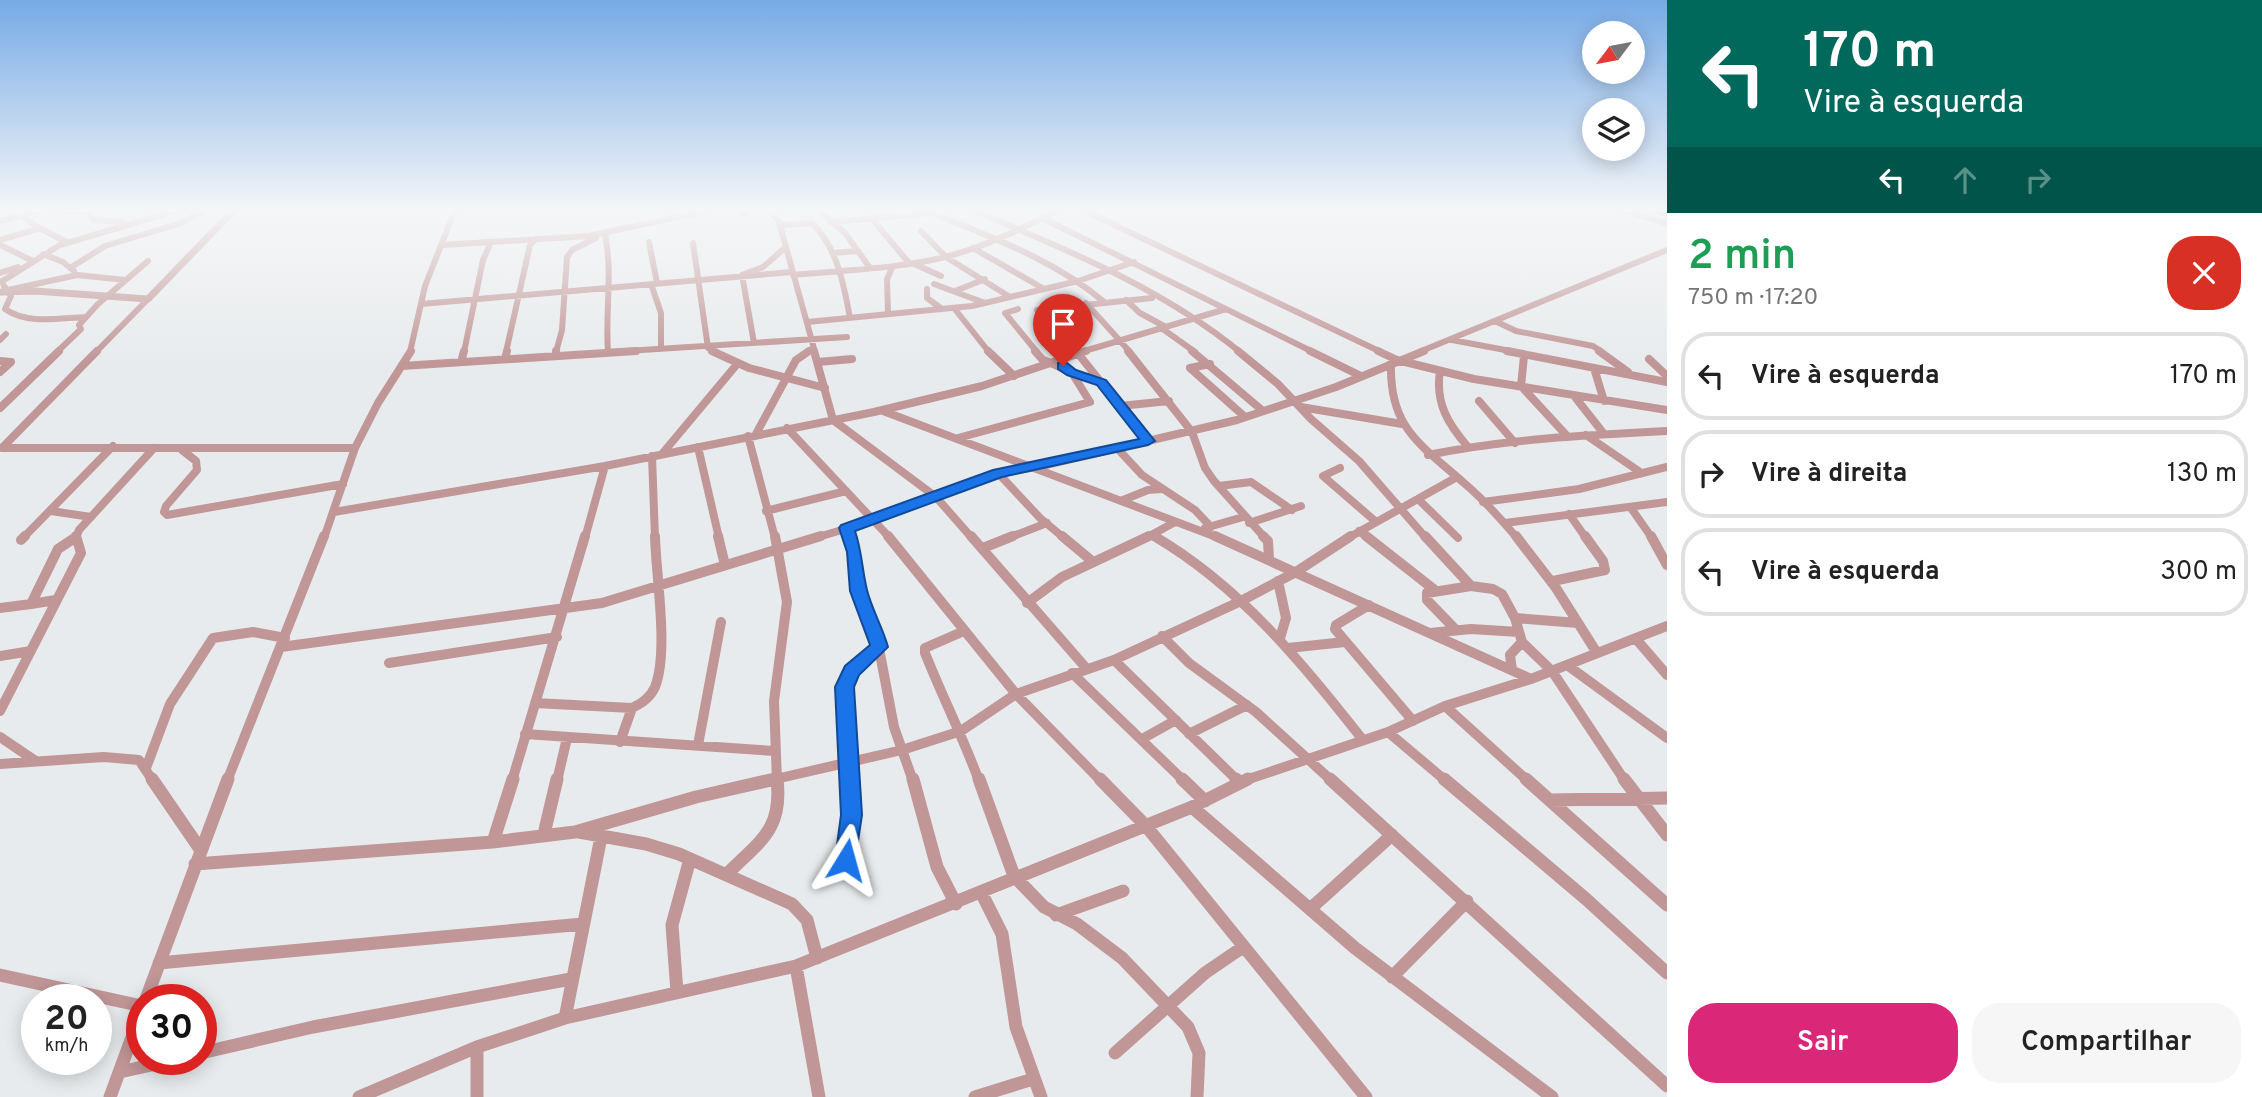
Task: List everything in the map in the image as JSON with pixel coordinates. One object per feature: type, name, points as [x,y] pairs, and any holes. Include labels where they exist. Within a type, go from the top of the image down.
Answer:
[{"type":"street","points":[[56,261],[73,271],[126,280]]},
{"type":"street","points":[[4,291],[73,271],[86,261]]},
{"type":"street","points":[[0,408],[82,329],[79,325],[105,298],[148,261]]},
{"type":"street","points":[[1,448],[184,261]]},
{"type":"street","points":[[151,984],[200,849],[334,512],[355,448],[378,403],[412,349],[421,304],[436,261]]},
{"type":"street","points":[[461,362],[473,318],[483,261]]},
{"type":"street","points":[[505,359],[527,261]]},
{"type":"street","points":[[556,355],[568,261]]},
{"type":"street","points":[[608,352],[606,323],[611,261]]},
{"type":"street","points":[[651,261],[661,313],[661,348]]},
{"type":"street","points":[[696,261],[699,279],[697,291],[706,346]]},
{"type":"street","points":[[742,275],[763,267],[770,261]]},
{"type":"street","points":[[790,261],[833,419],[863,445],[936,497],[1086,668]]},
{"type":"street","points":[[834,261],[849,318]]},
{"type":"street","points":[[866,261],[870,268]]},
{"type":"street","points":[[421,304],[742,275],[837,271],[921,261]]},
{"type":"street","points":[[953,261],[1010,297]]},
{"type":"street","points":[[996,261],[1044,289]]},
{"type":"street","points":[[1041,261],[1078,281],[1103,301]]},
{"type":"street","points":[[1088,261],[1195,318],[1261,369],[1359,461],[1398,508],[1471,586]]},
{"type":"street","points":[[1189,261],[1394,362],[1576,397],[1667,410]]},
{"type":"street","points":[[146,768],[170,704],[213,638],[253,632],[283,642],[593,606],[876,520],[998,473],[1037,467],[1296,404],[1640,261]]},
{"type":"street","points":[[0,273],[30,262]]},
{"type":"street","points":[[30,262],[0,282],[11,299],[2,310],[29,318],[86,317]]},
{"type":"street","points":[[807,322],[985,303],[1078,281],[1134,262],[1361,376]]},
{"type":"street","points":[[910,263],[941,276]]},
{"type":"street","points":[[888,314],[887,279],[893,266]]},
{"type":"street","points":[[742,275],[754,342]]},
{"type":"street","points":[[955,291],[985,279]]},
{"type":"street","points":[[934,284],[985,303]]},
{"type":"street","points":[[927,289],[928,298],[942,309]]},
{"type":"street","points":[[4,291],[148,299]]},
{"type":"street","points":[[1148,441],[1101,382],[1092,375],[1077,353],[1037,310],[1103,301],[1154,298]]},
{"type":"street","points":[[1126,300],[1210,364],[1263,411]]},
{"type":"street","points":[[1086,303],[1191,431],[1200,446],[1207,471],[1246,520],[1271,545],[1269,559]]},
{"type":"street","points":[[954,308],[989,352],[1014,376]]},
{"type":"street","points":[[1018,309],[1006,312],[1006,317],[1039,356],[1072,373],[1092,375]]},
{"type":"street","points":[[334,512],[604,466],[882,410],[1014,376],[1118,340],[1226,309]]},
{"type":"street","points":[[1495,321],[1516,331],[1593,346],[1631,374]]},
{"type":"street","points":[[0,340],[6,334]]},
{"type":"street","points":[[402,366],[754,342],[813,343],[847,337]]},
{"type":"street","points":[[1450,340],[1667,382]]},
{"type":"street","points":[[726,874],[766,835],[778,817],[780,803],[774,751],[776,682],[787,625],[786,584],[780,548],[751,461],[752,435],[787,380],[796,360],[813,343]]},
{"type":"street","points":[[706,346],[738,363],[787,380],[825,388]]},
{"type":"street","points":[[1524,356],[1521,386],[1568,437]]},
{"type":"street","points":[[818,362],[852,359]]},
{"type":"street","points":[[1649,359],[1667,376]]},
{"type":"street","points":[[0,361],[11,362],[0,372]]},
{"type":"street","points":[[1394,362],[1390,391],[1402,424],[1428,455],[1457,477],[1505,523],[1553,580],[1597,653]]},
{"type":"street","points":[[662,454],[738,363]]},
{"type":"street","points":[[1210,364],[1190,368],[1245,417]]},
{"type":"street","points":[[1594,368],[1604,401]]},
{"type":"street","points":[[1440,371],[1436,391],[1442,412],[1468,447]]},
{"type":"street","points":[[956,439],[1088,403],[1090,400],[1072,373]]},
{"type":"street","points":[[1081,387],[1092,375]]},
{"type":"street","points":[[1576,397],[1604,433]]},
{"type":"street","points":[[1582,407],[1594,400]]},
{"type":"street","points":[[1120,405],[1169,401]]},
{"type":"street","points":[[1479,401],[1515,443]]},
{"type":"street","points":[[1296,404],[1402,424]]},
{"type":"street","points":[[882,410],[1123,500],[1269,559],[1531,679]]},
{"type":"street","points":[[787,428],[876,520],[1016,694],[1146,826],[1366,1097]]},
{"type":"street","points":[[1428,455],[1468,447],[1604,433],[1667,431]]},
{"type":"street","points":[[1586,435],[1640,472]]},
{"type":"street","points":[[21,540],[113,446]]},
{"type":"street","points":[[698,447],[724,565]]},
{"type":"street","points":[[1,448],[355,448]]},
{"type":"street","points":[[31,604],[58,549],[76,537],[154,448]]},
{"type":"street","points":[[1117,448],[1142,475],[1195,510],[1211,527]]},
{"type":"street","points":[[180,449],[198,465],[194,476],[166,506],[164,512],[167,515],[343,484]]},
{"type":"street","points":[[535,703],[632,708],[646,703],[651,696],[660,662],[662,635],[656,586],[652,456]]},
{"type":"street","points":[[493,842],[525,734],[558,637],[604,466]]},
{"type":"street","points":[[1483,502],[1579,489],[1667,467]]},
{"type":"street","points":[[1340,468],[1326,472],[1323,476],[1375,521]]},
{"type":"street","points":[[998,473],[1047,523],[1092,561]]},
{"type":"street","points":[[195,864],[493,842],[575,832],[776,778],[846,765],[902,750],[961,731],[1016,694],[1114,660],[1241,601],[1296,572],[1375,521],[1457,477]]},
{"type":"street","points":[[1219,486],[1251,482],[1292,510]]},
{"type":"street","points":[[1123,500],[1148,490],[1161,489]]},
{"type":"street","points":[[766,511],[846,491]]},
{"type":"street","points":[[1418,499],[1458,538]]},
{"type":"street","points":[[1505,523],[1667,502]]},
{"type":"street","points":[[1197,530],[1301,506]]},
{"type":"street","points":[[1631,508],[1646,524],[1649,538],[1667,565]]},
{"type":"street","points":[[51,511],[91,517]]},
{"type":"street","points":[[1553,580],[1605,570],[1603,561],[1569,514]]},
{"type":"street","points":[[1027,603],[1067,572],[1153,536],[1175,522]]},
{"type":"street","points":[[983,548],[1047,523]]},
{"type":"street","points":[[847,528],[855,552],[859,591],[873,622],[879,647],[894,727],[934,856],[956,904]]},
{"type":"street","points":[[1359,531],[1437,592]]},
{"type":"street","points":[[1153,536],[1189,556],[1280,638],[1363,740]]},
{"type":"street","points":[[0,711],[81,553],[82,548],[76,537]]},
{"type":"street","points":[[1278,581],[1286,618],[1280,638]]},
{"type":"street","points":[[1455,629],[1427,600],[1427,593],[1471,586],[1493,589],[1502,594],[1515,618],[1520,637],[1552,671],[1636,797],[1667,835]]},
{"type":"street","points":[[0,608],[56,600]]},
{"type":"street","points":[[1369,605],[1336,625],[1345,642],[1413,720]]},
{"type":"street","points":[[1515,618],[1578,623]]},
{"type":"street","points":[[698,745],[721,622]]},
{"type":"street","points":[[359,1097],[477,1047],[565,1018],[796,966],[956,904],[1014,876],[1146,826],[1198,804],[1239,782],[1388,732],[1445,706],[1531,679],[1667,626]]},
{"type":"street","points":[[1430,633],[1455,629],[1520,637]]},
{"type":"street","points":[[964,631],[932,644],[925,649],[925,653],[943,698],[961,731],[1014,876],[1035,900],[1098,938],[1170,1007],[1196,1042],[1199,1053],[1197,1097]]},
{"type":"street","points":[[1162,636],[1189,663],[1247,705],[1467,901],[1667,1086]]},
{"type":"street","points":[[389,663],[558,637]]},
{"type":"street","points":[[1512,670],[1510,655],[1520,637]]},
{"type":"street","points":[[1636,639],[1667,676]]},
{"type":"street","points":[[1288,648],[1345,642]]},
{"type":"street","points":[[846,860],[852,815],[846,765],[845,687],[851,671],[879,647]]},
{"type":"street","points":[[0,656],[31,651]]},
{"type":"street","points":[[1114,660],[1239,782]]},
{"type":"street","points":[[1567,665],[1667,738]]},
{"type":"street","points":[[1072,673],[1142,739],[1198,804],[1310,909],[1392,977],[1552,1097]]},
{"type":"street","points":[[1189,734],[1247,705]]},
{"type":"street","points":[[1445,706],[1667,905]]},
{"type":"street","points":[[620,742],[632,708]]},
{"type":"street","points":[[1142,739],[1176,720]]},
{"type":"street","points":[[1388,732],[1586,899],[1667,973]]},
{"type":"street","points":[[525,734],[774,751]]},
{"type":"street","points":[[0,737],[34,760]]},
{"type":"street","points":[[544,835],[567,738]]},
{"type":"street","points":[[0,764],[34,760],[139,760],[200,849]]},
{"type":"street","points":[[1550,800],[1667,798]]},
{"type":"street","points":[[575,832],[646,844],[690,859],[798,907],[806,919],[817,958]]},
{"type":"street","points":[[1310,909],[1392,835]]},
{"type":"street","points":[[565,1018],[583,924],[595,882],[601,837]]},
{"type":"street","points":[[677,992],[672,925],[690,859]]},
{"type":"street","points":[[1056,915],[1123,891]]},
{"type":"street","points":[[981,892],[1006,947],[1012,1006],[1033,1079],[1041,1097]]},
{"type":"street","points":[[1392,977],[1467,901]]},
{"type":"street","points":[[159,963],[583,924]]},
{"type":"street","points":[[1115,1053],[1170,1007],[1205,973],[1243,947]]},
{"type":"street","points":[[796,966],[819,1097]]},
{"type":"street","points":[[0,975],[126,1004]]},
{"type":"street","points":[[217,1049],[313,1027],[571,979]]},
{"type":"street","points":[[477,1047],[477,1097]]},
{"type":"street","points":[[110,1097],[126,1055]]},
{"type":"street","points":[[120,1072],[126,1071]]},
{"type":"street","points":[[975,1097],[1033,1079]]},
{"type":"route","points":[[846,860],[852,815],[846,765],[845,687],[851,671],[879,647],[873,622],[856,581],[855,552],[847,528],[876,520],[998,473],[1037,467],[1148,441],[1101,382],[1072,373],[1063,366]]}]
